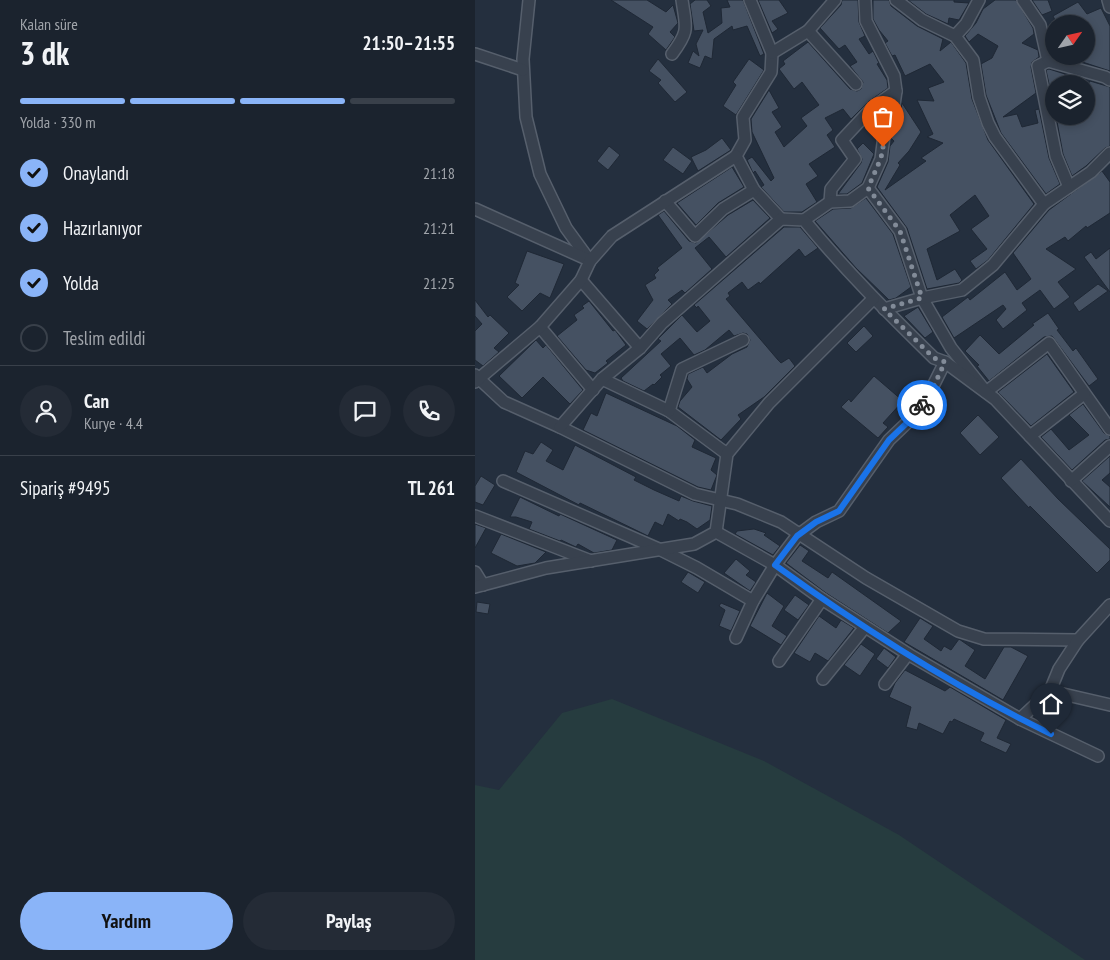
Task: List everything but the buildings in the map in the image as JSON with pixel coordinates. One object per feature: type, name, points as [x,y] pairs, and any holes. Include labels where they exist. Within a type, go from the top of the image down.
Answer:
[{"type":"street","points":[[529,0],[523,59],[526,117],[540,174],[566,228],[591,261]]},
{"type":"street","points":[[672,54],[683,39],[686,31],[682,0]]},
{"type":"street","points":[[749,0],[772,53],[771,72],[743,117],[745,140],[736,156],[612,236],[591,261],[581,280],[540,327],[477,379],[504,402],[560,427],[695,494],[737,504],[781,522],[866,578],[957,631],[984,639],[1078,640]]},
{"type":"street","points":[[772,53],[808,30],[835,0]]},
{"type":"street","points":[[560,427],[603,379],[640,348],[662,323],[781,219],[804,220],[830,202],[850,201],[868,188],[881,158],[884,136],[893,112],[896,91],[894,76],[866,21],[865,0]]},
{"type":"street","points":[[896,0],[922,20],[955,36],[973,60],[979,97],[988,123],[995,137],[1044,204]]},
{"type":"street","points":[[955,36],[966,24],[979,0]]},
{"type":"street","points":[[1023,0],[1039,25],[1045,49]]},
{"type":"street","points":[[1108,0],[1110,7]]},
{"type":"street","points":[[808,30],[856,84]]},
{"type":"street","points":[[475,54],[523,70]]},
{"type":"street","points":[[1045,62],[1038,66],[1056,156],[1069,187]]},
{"type":"street","points":[[1061,65],[1110,80]]},
{"type":"street","points":[[830,202],[831,189],[855,159],[842,140],[872,108],[896,91]]},
{"type":"street","points":[[884,309],[922,298],[962,290],[993,265],[1044,204],[1091,172],[1110,153]]},
{"type":"street","points":[[736,156],[754,190],[781,219]]},
{"type":"street","points":[[868,188],[900,231],[922,298],[951,348],[986,392]]},
{"type":"street","points":[[665,201],[695,236],[723,209],[754,190]]},
{"type":"street","points":[[475,209],[591,261]]},
{"type":"street","points":[[804,220],[843,268],[873,299],[934,358],[945,362],[995,399],[1071,481],[1109,518]]},
{"type":"street","points":[[581,280],[640,348]]},
{"type":"street","points":[[716,532],[727,454],[769,403],[873,299]]},
{"type":"street","points":[[540,327],[593,390]]},
{"type":"street","points":[[669,411],[682,369],[743,340]]},
{"type":"street","points":[[986,392],[1049,343],[1110,429]]},
{"type":"street","points":[[736,638],[753,601],[775,565],[800,533],[816,522],[839,511],[889,440],[911,419],[929,396],[945,362]]},
{"type":"street","points":[[603,379],[669,411],[727,454]]},
{"type":"street","points":[[1030,436],[1084,394]]},
{"type":"street","points":[[1071,481],[1110,446]]},
{"type":"street","points":[[503,481],[661,550],[697,568],[753,601]]},
{"type":"street","points":[[475,516],[593,561]]},
{"type":"street","points":[[475,572],[479,586],[546,568],[694,544],[716,532]]},
{"type":"street","points":[[716,532],[775,565],[822,599],[909,654],[1020,719],[1098,756]]},
{"type":"street","points":[[779,661],[822,599]]},
{"type":"street","points":[[1020,719],[1050,690],[1059,669],[1078,640],[1110,605]]},
{"type":"street","points":[[823,679],[865,627]]},
{"type":"street","points":[[885,684],[909,654]]},
{"type":"street","points":[[1050,690],[1110,705]]},
{"type":"green space","points":[[612,699],[764,761],[899,835],[1085,960],[475,960],[475,785],[499,790],[562,713]]},
{"type":"way so far","points":[[883,147],[881,158],[868,188],[900,231],[922,298],[884,309],[934,358],[945,362],[929,396],[922,405]]},
{"type":"route","points":[[922,405],[911,419],[889,440],[839,511],[816,522],[797,536],[775,565],[822,599],[909,654],[1020,719],[1051,734]]}]
